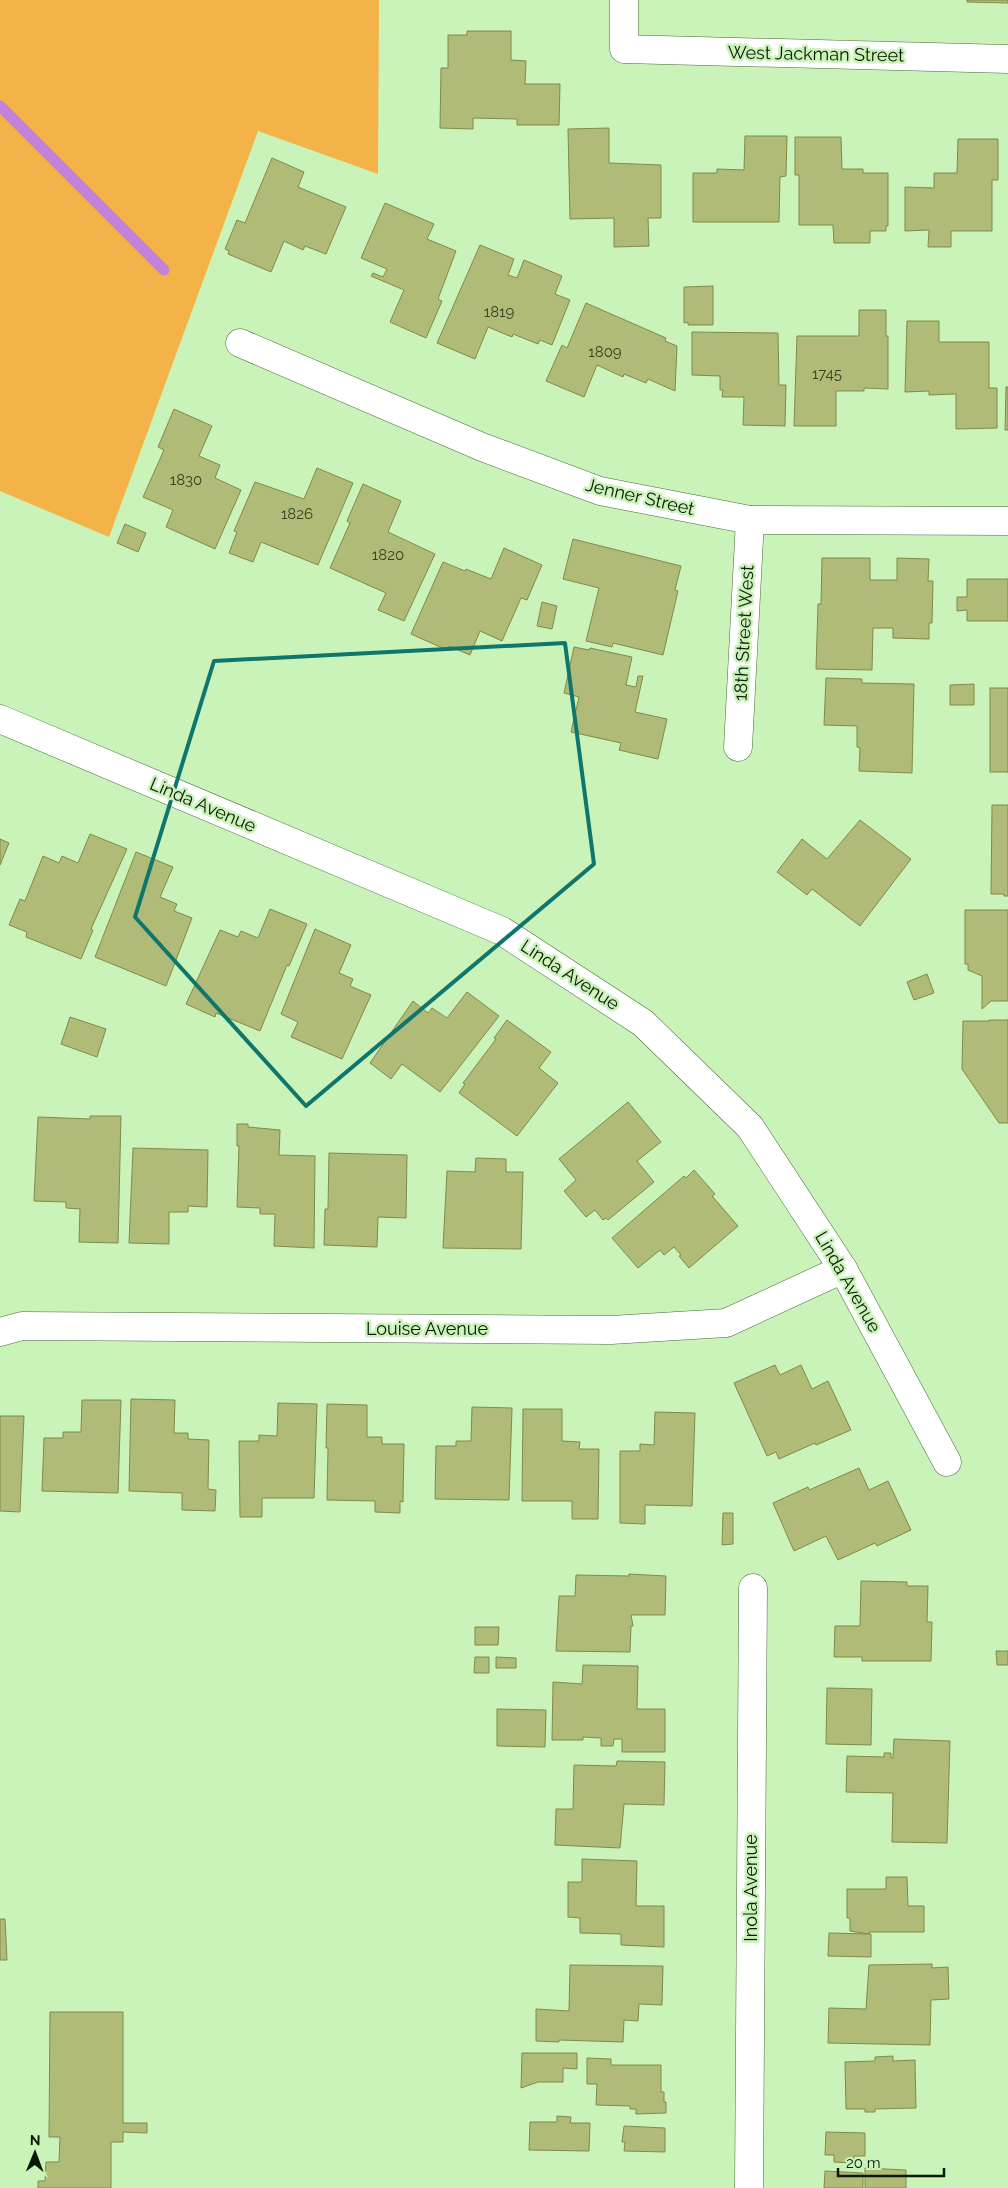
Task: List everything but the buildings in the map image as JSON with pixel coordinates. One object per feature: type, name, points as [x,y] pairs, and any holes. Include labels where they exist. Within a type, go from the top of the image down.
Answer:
[{"type":"street","name":"West Jackman Street","points":[[624,0],[624,49],[1008,59]]},
{"type":"street","name":"Jenner Street","points":[[240,343],[482,447],[600,491],[750,520],[1008,521]]},
{"type":"street","name":"18th Street West","points":[[738,747],[750,520]]},
{"type":"street","name":"Linda Avenue","points":[[0,719],[502,931],[643,1023],[750,1127],[843,1269],[947,1462]]},
{"type":"street","name":"Louise Avenue","points":[[0,1332],[22,1326],[611,1330],[726,1323],[843,1269]]},
{"type":"street","name":"Inola Avenue","points":[[749,2188],[753,1588]]},
{"type":"highlighted area","points":[[565,643],[594,864],[306,1106],[135,917],[214,661]]},
{"type":"shaded area","points":[[0,0],[379,0],[378,174],[258,131],[109,537],[0,491]]},
{"type":"waterway","points":[[0,106],[164,270]]}]
